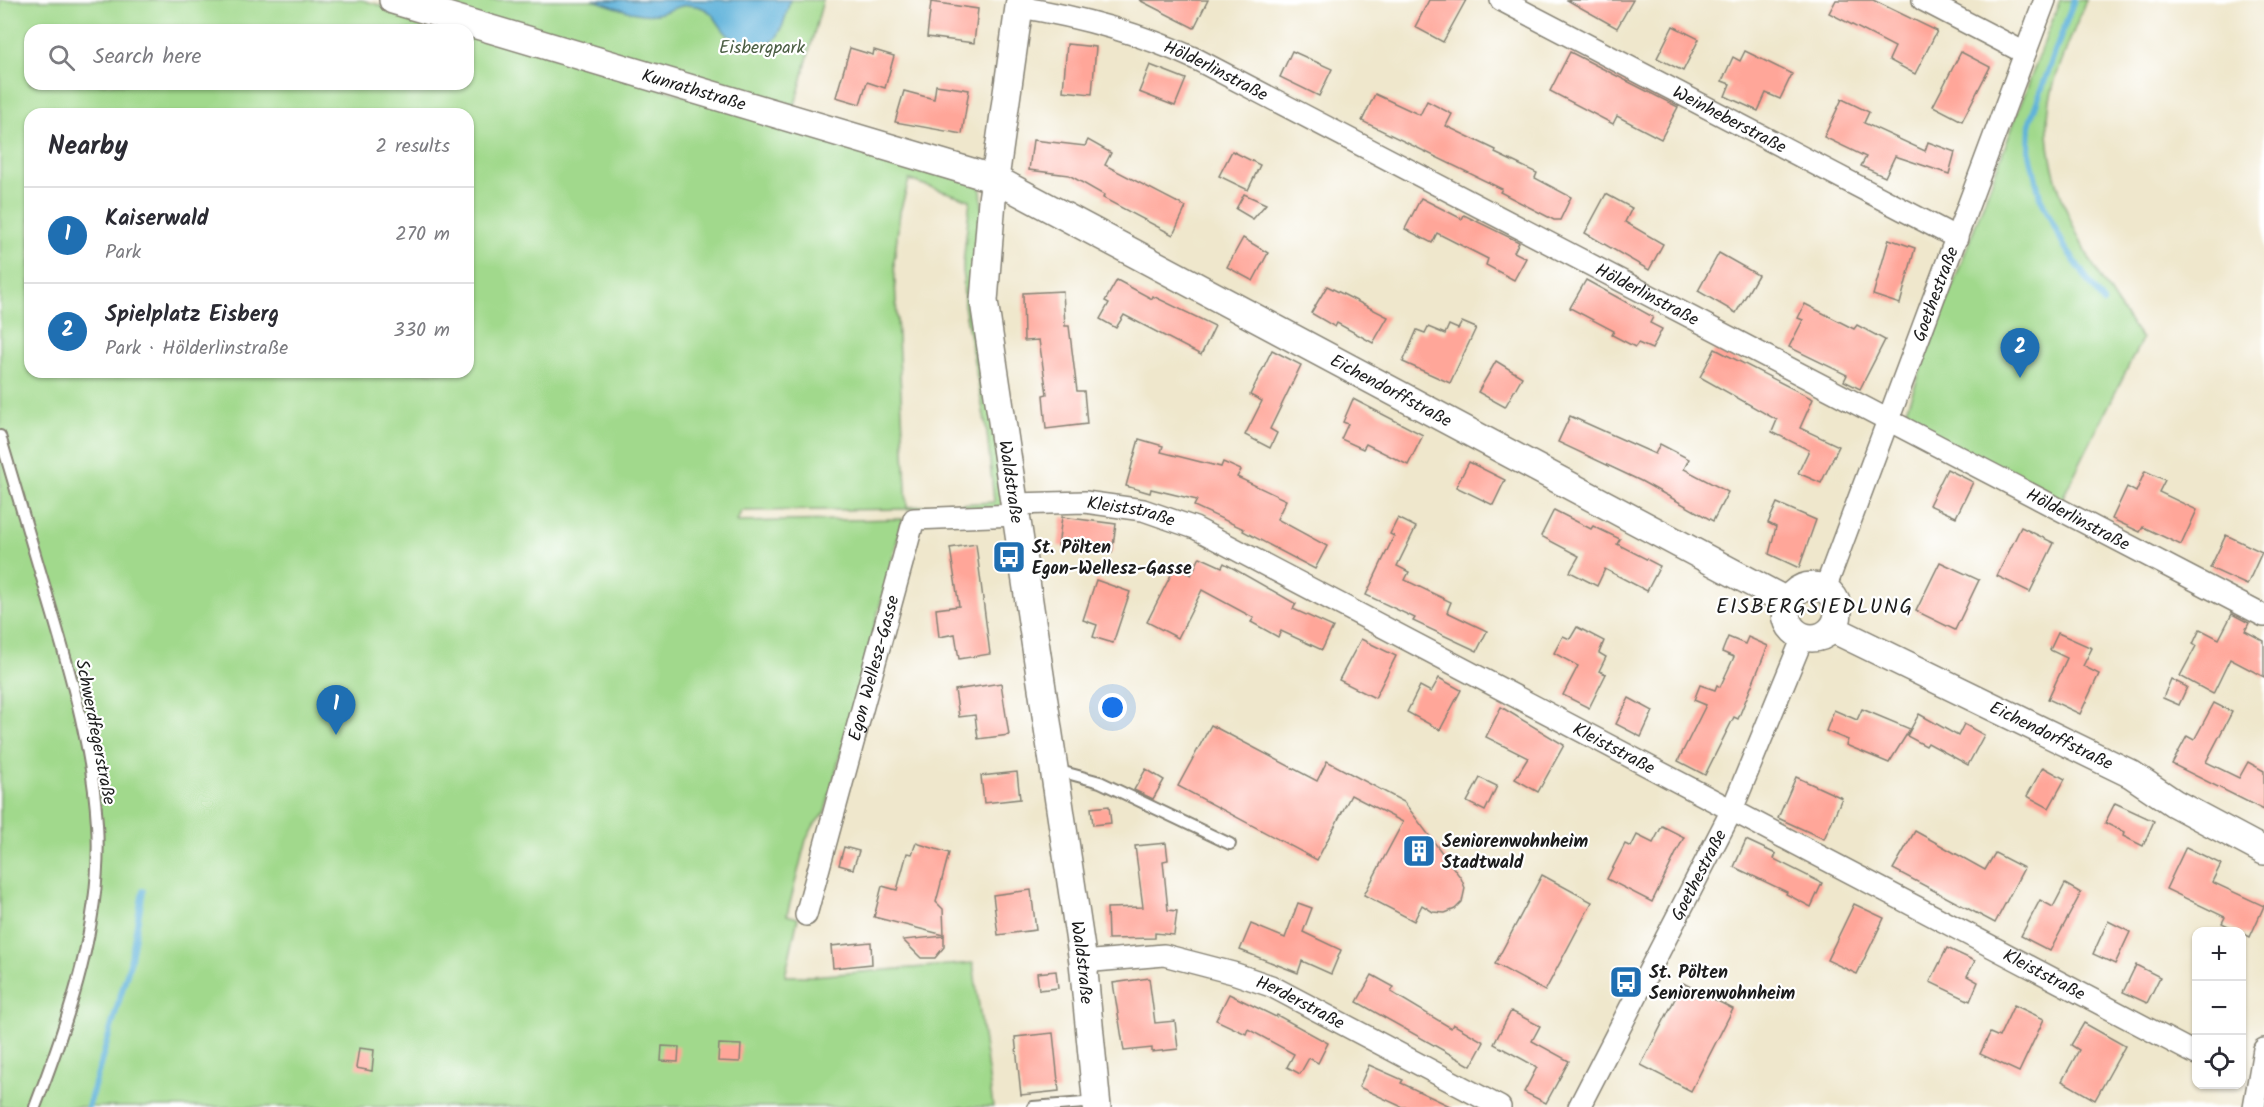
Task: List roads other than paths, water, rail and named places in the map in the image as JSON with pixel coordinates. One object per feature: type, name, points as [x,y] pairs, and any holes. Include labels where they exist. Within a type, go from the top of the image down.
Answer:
[{"type":"street","name":"Kunrathstraße","points":[[393,0],[474,24]]},
{"type":"street","name":"Weinheberstraße","points":[[1502,0],[1957,238]]},
{"type":"street","points":[[1923,0],[2025,53]]},
{"type":"street","name":"Goethestraße","points":[[1825,589],[2046,0]]},
{"type":"street","name":"Waldstraße","points":[[1019,4],[995,179],[984,301],[1083,962],[1097,1105]]},
{"type":"street","name":"Hölderlinstraße","points":[[1019,4],[1124,29],[1196,59],[2264,616]]},
{"type":"street","name":"Kunrathstraße","points":[[474,24],[995,179]]},
{"type":"street","name":"Eichendorffstraße","points":[[995,179],[1788,602]]},
{"type":"street","name":"Kleiststraße","points":[[1016,509],[1085,502],[1143,510],[1195,528],[1731,812],[2192,1052]]},
{"type":"street","name":"Egon Wellesz-Gasse","points":[[806,915],[914,519],[1016,509]]},
{"type":"street","points":[[1817,586],[1825,589],[1834,597],[1839,609],[1833,629],[1820,638],[1803,637],[1788,623],[1788,602],[1803,588],[1817,586]]},
{"type":"street","name":"Eichendorffstraße","points":[[1833,629],[2132,774],[2174,803],[2264,850]]},
{"type":"street","name":"Goethestraße","points":[[1580,1107],[1731,812],[1803,637]]},
{"type":"street","name":"Herderstraße","points":[[1083,962],[1164,955],[1233,972],[1271,986],[1500,1107]]},
{"type":"street","points":[[2251,1090],[2264,1049]]},
{"type":"lane","name":"Schwerdfegerstraße","points":[[0,436],[73,685],[89,761],[97,825],[94,894],[86,942],[62,1038],[35,1107]]},
{"type":"lane","points":[[1053,769],[1100,782],[1230,844]]},
{"type":"lane","points":[[1033,1107],[1097,1105]]},
{"type":"water","points":[[593,0],[790,0],[779,34],[768,44],[760,46],[731,38],[712,14],[696,6],[680,6],[661,13],[649,14],[632,12]]},
{"type":"waterway","points":[[2074,0],[2030,121],[2029,150],[2040,197],[2064,246],[2104,303]]},
{"type":"waterway","points":[[88,1107],[130,963],[143,891]]},
{"type":"place","name":"Spielplatz Eisberg","points":[[2020,378]]},
{"type":"place","name":"St. Pölten Egon-Wellesz-Gasse","points":[[1009,557]]},
{"type":"place","name":"Kaiserwald","points":[[336,735]]},
{"type":"place","name":"Seniorenwohnheim Stadtwald","points":[[1419,851]]},
{"type":"place","name":"St. Pölten Seniorenwohnheim","points":[[1626,982]]},
{"type":"district","name":"EISBERGSIEDLUNG","points":[[1815,606]]},
{"type":"park label","name":"Eisbergpark","points":[[762,47]]}]
